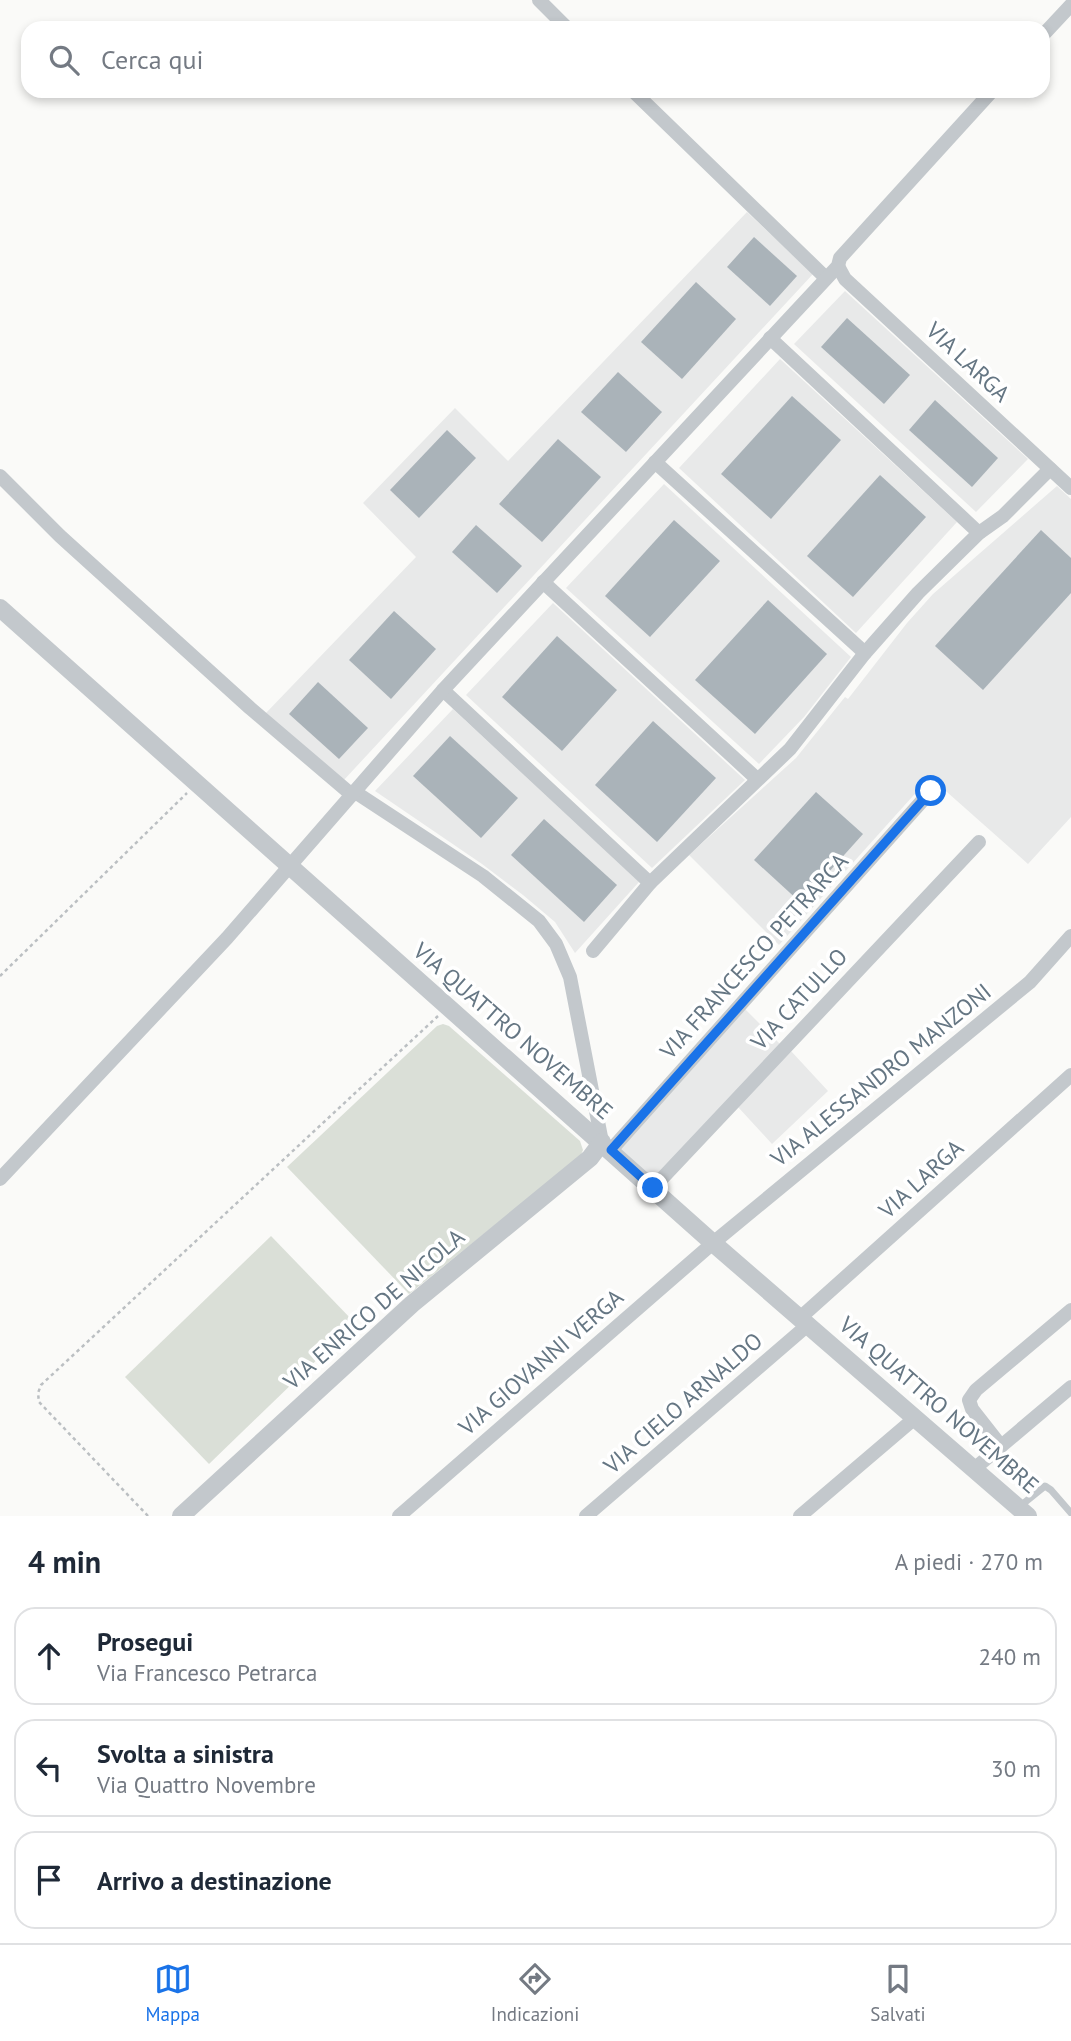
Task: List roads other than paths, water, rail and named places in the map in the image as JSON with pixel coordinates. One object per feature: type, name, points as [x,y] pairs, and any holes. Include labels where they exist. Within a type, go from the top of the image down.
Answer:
[{"type":"street","points":[[538,0],[560,21]]},
{"type":"street","points":[[1050,28],[1071,5]]},
{"type":"street","points":[[640,98],[827,278]]},
{"type":"street","points":[[0,1179],[226,938],[443,690],[838,267],[840,258],[986,98]]},
{"type":"street","name":"VIA LARGA","points":[[838,267],[845,279],[1071,488]]},
{"type":"street","points":[[771,338],[979,533]]},
{"type":"street","points":[[655,462],[865,653]]},
{"type":"street","points":[[593,951],[650,883],[790,749],[865,653],[918,593],[1050,469]]},
{"type":"street","points":[[0,476],[60,536],[180,645],[354,794],[483,876],[539,921],[556,944],[570,977],[607,1146]]},
{"type":"street","points":[[543,582],[757,779]]},
{"type":"street","name":"VIA QUATTRO NOVEMBRE","points":[[0,608],[713,1242],[1023,1512]]},
{"type":"street","points":[[443,690],[650,883]]},
{"type":"street","name":"VIA FRANCESCO PETRARCA","points":[[607,1146],[931,791]]},
{"type":"street","name":"VIA CATULLO","points":[[653,1188],[979,842]]},
{"type":"street","name":"VIA ALESSANDRO MANZONI","points":[[713,1242],[1030,982],[1071,936]]},
{"type":"street","name":"VIA LARGA","points":[[805,1321],[1071,1075]]},
{"type":"street","name":"VIA ENRICO DE NICOLA","points":[[181,1516],[412,1304],[607,1146]]},
{"type":"street","name":"VIA GIOVANNI VERGA","points":[[398,1516],[713,1242]]},
{"type":"street","points":[[1001,1446],[972,1409],[969,1400],[975,1390],[1071,1310]]},
{"type":"street","name":"VIA CIELO ARNALDO","points":[[586,1516],[805,1321]]},
{"type":"street","points":[[974,1469],[1071,1387]]},
{"type":"street","points":[[800,1516],[915,1418]]},
{"type":"lane","points":[[1023,1512],[1045,1486],[1071,1513]]}]
